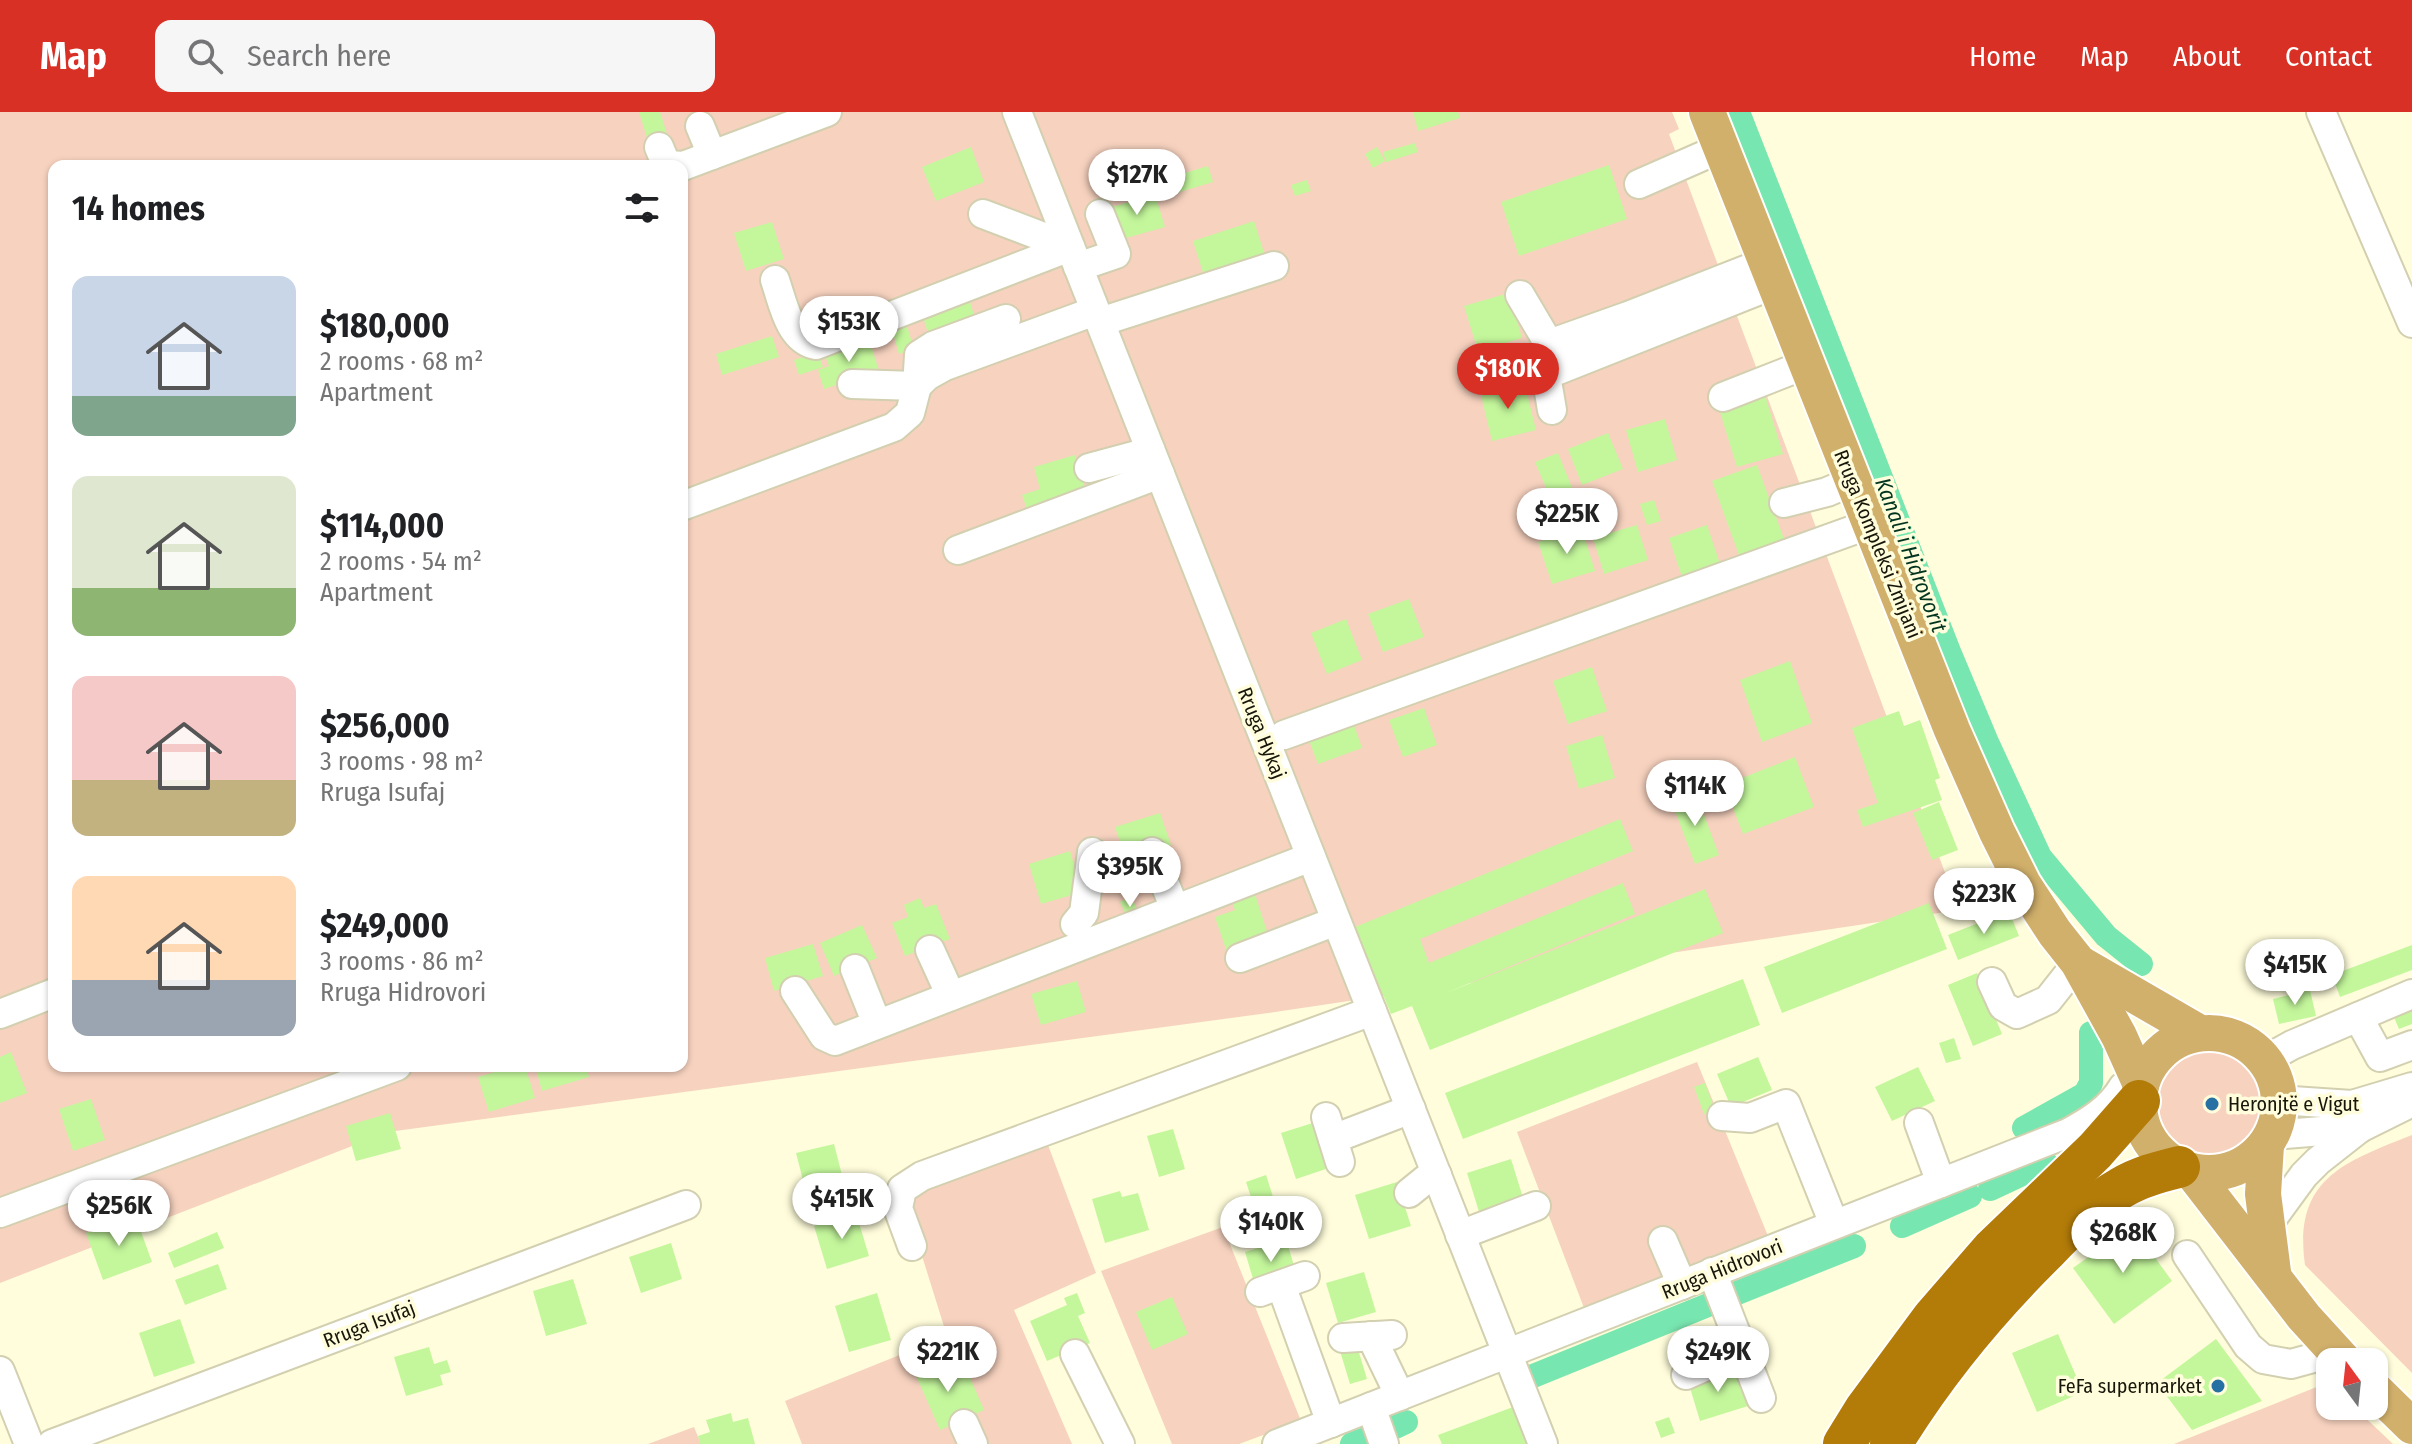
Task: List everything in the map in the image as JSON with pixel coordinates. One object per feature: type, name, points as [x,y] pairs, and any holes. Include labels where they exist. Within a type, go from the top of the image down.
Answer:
[{"type":"highway","points":[[1844,1444],[1865,1410],[1933,1318],[1992,1250],[2095,1151],[2140,1095]]},
{"type":"highway","points":[[1891,1444],[1989,1312],[2016,1280],[2087,1210],[2123,1186],[2150,1175],[2185,1169]]},
{"type":"main road","name":"Rruga Kompleksi Zmijani","points":[[1707,112],[1952,730],[2023,884],[2078,962],[2124,1047],[2140,1095]]},
{"type":"main road","name":"Rruga Kompleksi Zmijani","points":[[2078,962],[2200,1033]]},
{"type":"main road","points":[[2185,1169],[2213,1174],[2233,1170],[2251,1160],[2269,1140],[2277,1124],[2278,1085],[2265,1060],[2247,1044],[2225,1035],[2200,1033],[2180,1039],[2163,1050],[2150,1066],[2140,1095],[2139,1113],[2148,1139],[2156,1150],[2185,1169],[2332,1348]]},
{"type":"main road","points":[[2269,1140],[2263,1194],[2274,1277]]},
{"type":"main road","points":[[2388,1403],[2412,1426]]},
{"type":"street","points":[[688,164],[827,112]]},
{"type":"street","name":"Rruga Hykaj","points":[[1017,112],[1543,1444]]},
{"type":"street","points":[[2321,112],[2412,323]]},
{"type":"street","points":[[700,126],[712,155]]},
{"type":"street","points":[[659,147],[665,160]]},
{"type":"street","points":[[1639,184],[1721,148]]},
{"type":"street","points":[[983,214],[1074,257]]},
{"type":"street","points":[[775,280],[794,332],[804,343],[816,345],[1074,257],[1116,254],[1100,214]]},
{"type":"street","points":[[852,384],[922,381],[945,366],[1098,316],[1274,266]]},
{"type":"street","points":[[1520,295],[1549,344],[1628,316],[1770,273]]},
{"type":"street","points":[[1552,410],[1546,375],[1770,273]]},
{"type":"street","points":[[688,504],[894,427],[910,413],[922,381],[918,371],[919,355],[933,346],[1006,319]]},
{"type":"street","points":[[1723,397],[1807,364]]},
{"type":"street","points":[[1089,468],[1141,454],[1155,462]]},
{"type":"street","points":[[958,550],[1155,462]]},
{"type":"street","points":[[1784,503],[1827,492],[1853,481]]},
{"type":"street","points":[[1284,735],[1870,524]]},
{"type":"street","points":[[1074,923],[1084,913],[1092,852]]},
{"type":"street","points":[[1152,852],[1175,909]]},
{"type":"street","points":[[795,991],[824,1036],[835,1041],[877,1024],[1074,923],[1175,909],[1311,857]]},
{"type":"street","points":[[1240,958],[1336,921]]},
{"type":"street","points":[[930,950],[946,986]]},
{"type":"street","points":[[1992,982],[2003,1006],[2017,1014],[2048,1000],[2078,962]]},
{"type":"street","points":[[855,969],[877,1024]]},
{"type":"street","points":[[2265,1060],[2292,1045],[2412,994]]},
{"type":"street","points":[[0,1014],[48,995]]},
{"type":"street","points":[[912,1246],[898,1208],[902,1189],[922,1176],[1372,1011]]},
{"type":"street","points":[[2358,1017],[2380,1057],[2412,1045]]},
{"type":"street","name":"Rruga Hidrovori","points":[[1277,1444],[2060,1137],[2105,1110],[2116,1099],[2124,1085],[2124,1047]]},
{"type":"street","points":[[0,1213],[381,1072]]},
{"type":"street","points":[[2280,1100],[2352,1105],[2412,1087]]},
{"type":"street","points":[[1722,1116],[1750,1118],[1782,1093],[1834,1224]]},
{"type":"street","name":"Rruga Hidrovori","points":[[2077,1128],[2103,1120],[2140,1095]]},
{"type":"street","points":[[2266,1227],[2318,1161],[2360,1128],[2412,1102]]},
{"type":"street","points":[[1333,1139],[1411,1109]]},
{"type":"street","points":[[1919,1123],[1941,1183]]},
{"type":"street","points":[[2269,1140],[2360,1128]]},
{"type":"street","points":[[1409,1193],[1437,1175]]},
{"type":"street","name":"Rruga Isufaj","points":[[52,1444],[686,1205]]},
{"type":"street","points":[[1460,1235],[1536,1206]]},
{"type":"street","points":[[1663,1241],[1682,1285]]},
{"type":"street","points":[[2187,1255],[2248,1346],[2263,1359],[2291,1364],[2316,1360]]},
{"type":"street","points":[[1712,1272],[1761,1398]]},
{"type":"street","points":[[1282,1284],[1331,1423]]},
{"type":"street","points":[[1369,1336],[1400,1396]]},
{"type":"street","points":[[1686,1375],[1743,1350]]},
{"type":"street","points":[[1075,1354],[1120,1444]]},
{"type":"street","points":[[0,1371],[29,1444]]},
{"type":"street","points":[[1371,1407],[1384,1444]]},
{"type":"shaded area","points":[[0,112],[1672,112],[1679,129],[1669,134],[1959,910],[1268,1013],[388,1132],[0,1283]]},
{"type":"shaded area","points":[[2212,1043],[2235,1048],[2254,1060],[2266,1079],[2271,1102],[2266,1125],[2254,1144],[2235,1156],[2212,1161],[2189,1156],[2170,1144],[2158,1125],[2153,1102],[2158,1079],[2170,1060],[2189,1048]]},
{"type":"shaded area","points":[[1697,1062],[1768,1236],[1584,1308],[1517,1132]]},
{"type":"shaded area","points":[[2412,1135],[2412,1373],[2305,1265],[2303,1236],[2307,1212],[2316,1193],[2328,1178],[2365,1155]]},
{"type":"shaded area","points":[[1045,1137],[1096,1273],[1014,1310],[1072,1444],[802,1444],[785,1401],[947,1336],[913,1227],[911,1207],[920,1188]]},
{"type":"shaded area","points":[[1223,1227],[1301,1421],[1239,1444],[1172,1444],[1101,1271]]},
{"type":"shaded area","points":[[2316,1387],[2316,1420],[2368,1420],[2393,1444],[2174,1444]]},
{"type":"shaded area","points":[[694,1427],[701,1444],[648,1444]]},
{"type":"building","points":[[639,112],[660,112],[668,137],[649,144]]},
{"type":"building","points":[[1413,112],[1458,112],[1460,118],[1418,131]]},
{"type":"building","points":[[1415,143],[1418,152],[1386,162],[1383,152]]},
{"type":"building","points":[[971,147],[984,182],[936,201],[922,167]]},
{"type":"building","points":[[1377,147],[1385,161],[1373,168],[1365,154]]},
{"type":"building","points":[[1609,165],[1627,219],[1519,256],[1501,202]]},
{"type":"building","points":[[1208,166],[1213,182],[1173,194],[1168,178]]},
{"type":"building","points":[[1307,180],[1311,191],[1295,196],[1291,185]]},
{"type":"building","points":[[1155,194],[1165,227],[1119,240],[1109,208]]},
{"type":"building","points":[[1254,221],[1268,265],[1207,285],[1193,241]]},
{"type":"building","points":[[772,222],[784,259],[746,271],[734,233]]},
{"type":"building","points":[[1509,293],[1522,338],[1478,351],[1464,306]]},
{"type":"building","points":[[970,302],[978,328],[931,343],[923,317]]},
{"type":"building","points":[[907,326],[914,349],[899,354],[892,330]]},
{"type":"building","points":[[772,336],[779,357],[722,375],[716,354]]},
{"type":"building","points":[[869,339],[879,371],[824,389],[818,370],[829,366],[824,353]]},
{"type":"building","points":[[818,352],[823,367],[799,375],[794,360]]},
{"type":"building","points":[[1524,381],[1536,430],[1492,441],[1480,391]]},
{"type":"building","points":[[1765,395],[1783,454],[1737,467],[1719,409]]},
{"type":"building","points":[[1665,419],[1677,460],[1638,472],[1626,430]]},
{"type":"building","points":[[1608,433],[1623,469],[1582,485],[1568,449]]},
{"type":"building","points":[[1558,453],[1577,500],[1555,509],[1535,462]]},
{"type":"building","points":[[1075,455],[1088,498],[1029,515],[1022,495],[1040,489],[1034,467]]},
{"type":"building","points":[[1757,465],[1784,539],[1739,555],[1712,481]]},
{"type":"building","points":[[1654,500],[1661,521],[1647,525],[1640,504]]},
{"type":"building","points":[[1637,525],[1648,560],[1604,574],[1593,538]]},
{"type":"building","points":[[1707,525],[1720,564],[1682,577],[1669,538]]},
{"type":"building","points":[[1582,529],[1595,571],[1552,584],[1538,542]]},
{"type":"building","points":[[1409,599],[1424,637],[1383,652],[1368,614]]},
{"type":"building","points":[[1346,619],[1362,660],[1327,674],[1311,633]]},
{"type":"building","points":[[1790,661],[1812,723],[1762,742],[1740,680]]},
{"type":"building","points":[[1592,667],[1607,711],[1568,724],[1553,681]]},
{"type":"building","points":[[1424,708],[1437,745],[1403,757],[1389,720]]},
{"type":"building","points":[[1899,711],[1904,726],[1920,720],[1940,778],[1935,780],[1942,800],[1863,827],[1857,810],[1878,803],[1852,728]]},
{"type":"building","points":[[1353,722],[1362,748],[1318,764],[1308,738]]},
{"type":"building","points":[[1602,735],[1615,778],[1579,789],[1566,746]]},
{"type":"building","points":[[1795,757],[1814,807],[1743,834],[1724,785]]},
{"type":"building","points":[[1695,791],[1719,855],[1695,864],[1671,800]]},
{"type":"building","points":[[1939,802],[1958,850],[1932,860],[1913,813]]},
{"type":"building","points":[[1160,813],[1171,845],[1126,860],[1115,827]]},
{"type":"building","points":[[1620,819],[1633,851],[1420,939],[1429,963],[1623,883],[1635,914],[1446,993],[1705,889],[1723,933],[1430,1050],[1412,1006],[1391,1014],[1355,927]]},
{"type":"building","points":[[1070,851],[1082,892],[1041,904],[1029,864]]},
{"type":"building","points":[[1254,891],[1271,944],[1229,958],[1215,917],[1235,910],[1231,899]]},
{"type":"building","points":[[1131,896],[1140,916],[1129,921],[1120,902]]},
{"type":"building","points":[[920,898],[924,908],[936,904],[950,939],[905,956],[892,923],[908,917],[904,905]]},
{"type":"building","points":[[1929,903],[1947,949],[1782,1013],[1764,967]]},
{"type":"building","points":[[2009,911],[2019,936],[1958,960],[1948,935]]},
{"type":"building","points":[[862,925],[877,958],[834,976],[820,943]]},
{"type":"building","points":[[813,944],[823,976],[774,991],[765,958]]},
{"type":"building","points":[[2412,945],[2412,970],[2340,997],[2332,975]]},
{"type":"building","points":[[1977,973],[2002,1034],[1973,1046],[1948,985]]},
{"type":"building","points":[[1743,979],[1760,1025],[1463,1139],[1445,1093]]},
{"type":"building","points":[[1077,981],[1086,1012],[1041,1025],[1031,994]]},
{"type":"building","points":[[2310,990],[2316,1016],[2279,1024],[2273,999]]},
{"type":"building","points":[[2412,1002],[2412,1024],[2399,1029],[2391,1010]]},
{"type":"building","points":[[1954,1038],[1961,1059],[1946,1063],[1939,1043]]},
{"type":"building","points":[[11,1052],[27,1093],[0,1103],[0,1057]]},
{"type":"building","points":[[1758,1057],[1772,1090],[1731,1107],[1717,1074]]},
{"type":"building","points":[[1918,1067],[1935,1101],[1892,1121],[1875,1087]]},
{"type":"building","points":[[495,1072],[527,1072],[535,1098],[489,1112],[478,1077]]},
{"type":"building","points":[[537,1072],[588,1072],[589,1077],[542,1091]]},
{"type":"building","points":[[1705,1083],[1715,1110],[1704,1114],[1694,1087]]},
{"type":"building","points":[[91,1099],[105,1140],[73,1151],[59,1109]]},
{"type":"building","points":[[390,1113],[401,1149],[356,1161],[346,1126]]},
{"type":"building","points":[[1319,1121],[1335,1166],[1296,1179],[1281,1133]]},
{"type":"building","points":[[1173,1129],[1185,1169],[1159,1177],[1147,1136]]},
{"type":"building","points":[[834,1144],[843,1179],[805,1188],[796,1153]]},
{"type":"building","points":[[1511,1159],[1524,1201],[1480,1215],[1467,1173]]},
{"type":"building","points":[[1266,1175],[1276,1206],[1256,1212],[1246,1182]]},
{"type":"building","points":[[1397,1182],[1411,1226],[1369,1239],[1355,1195]]},
{"type":"building","points":[[1120,1191],[1122,1197],[1138,1193],[1149,1230],[1105,1243],[1092,1199]]},
{"type":"building","points":[[856,1213],[869,1256],[827,1269],[814,1226]]},
{"type":"building","points":[[135,1215],[152,1262],[103,1280],[86,1233]]},
{"type":"building","points":[[2132,1226],[2172,1281],[2114,1324],[2073,1268]]},
{"type":"building","points":[[217,1232],[224,1248],[174,1268],[168,1253]]},
{"type":"building","points":[[1286,1239],[1297,1276],[1256,1289],[1245,1252]]},
{"type":"building","points":[[671,1243],[682,1279],[641,1293],[629,1257]]},
{"type":"building","points":[[218,1264],[227,1289],[185,1305],[175,1280]]},
{"type":"building","points":[[1364,1272],[1376,1312],[1338,1323],[1326,1283]]},
{"type":"building","points":[[573,1279],[587,1324],[546,1336],[533,1291]]},
{"type":"building","points":[[877,1293],[891,1340],[849,1352],[835,1306]]},
{"type":"building","points":[[1077,1293],[1085,1313],[1078,1316],[1090,1343],[1047,1361],[1030,1321],[1067,1305],[1064,1298]]},
{"type":"building","points":[[1172,1297],[1188,1334],[1152,1350],[1136,1312]]},
{"type":"building","points":[[180,1319],[195,1363],[154,1377],[139,1333]]},
{"type":"building","points":[[2058,1334],[2083,1392],[2037,1412],[2012,1353]]},
{"type":"building","points":[[2216,1339],[2262,1401],[2192,1430],[2157,1383]]},
{"type":"building","points":[[1357,1346],[1367,1379],[1350,1384],[1340,1351]]},
{"type":"building","points":[[429,1347],[434,1364],[447,1360],[451,1372],[440,1375],[443,1385],[406,1396],[394,1357]]},
{"type":"building","points":[[937,1359],[944,1374],[965,1366],[984,1410],[940,1430],[913,1369]]},
{"type":"building","points":[[1736,1366],[1748,1406],[1700,1421],[1688,1381]]},
{"type":"building","points":[[1513,1407],[1528,1444],[1442,1444],[1438,1435]]},
{"type":"building","points":[[731,1413],[733,1422],[748,1418],[755,1444],[700,1444],[698,1436],[710,1432],[706,1420]]},
{"type":"building","points":[[1669,1417],[1675,1433],[1661,1438],[1655,1422]]},
{"type":"waterway","name":"Kanali i Hidrovorit","points":[[1738,112],[1950,654],[2040,857],[2106,936],[2141,964]]},
{"type":"waterway","name":"Kanali i Hidrovorit","points":[[2024,1128],[2085,1094],[2091,1083],[2091,1033]]},
{"type":"waterway","name":"Kanali i Hidrovorit","points":[[1990,1189],[2046,1163]]},
{"type":"waterway","name":"Kanali i Hidrovorit","points":[[1902,1226],[1970,1196]]},
{"type":"waterway","name":"Kanali i Hidrovorit","points":[[1732,1295],[1854,1246]]},
{"type":"waterway","name":"Kanali i Hidrovorit","points":[[1526,1379],[1713,1303]]},
{"type":"waterway","name":"Kanali i Hidrovorit","points":[[1387,1431],[1406,1422]]},
{"type":"waterway","name":"Kanali i Hidrovorit","points":[[1352,1444],[1374,1436]]},
{"type":"place","name":"Heronjtë e Vigut","points":[[2212,1104]]},
{"type":"place","name":"FeFa supermarket","points":[[2218,1386]]}]
